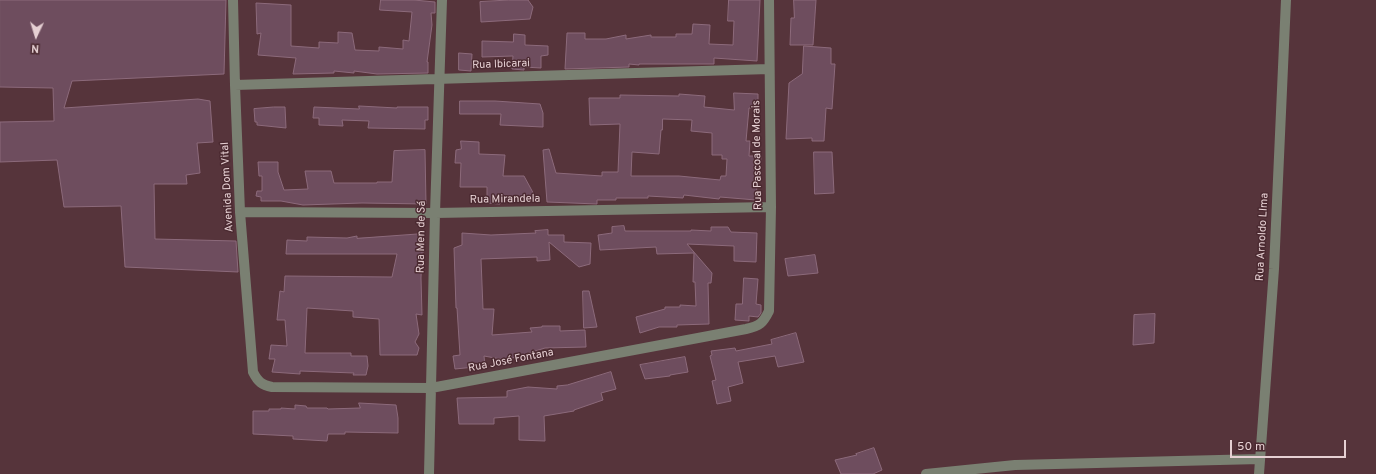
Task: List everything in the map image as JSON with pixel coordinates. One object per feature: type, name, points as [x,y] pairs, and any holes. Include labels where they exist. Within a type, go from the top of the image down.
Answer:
[{"type":"street","name":"Avenida Dom Vital","points":[[233,0],[234,86],[240,212],[253,372]]},
{"type":"street","name":"Rua Men de Sá","points":[[429,474],[442,0]]},
{"type":"street","name":"Rua Pascoal de Morais","points":[[769,0],[771,207],[769,311]]},
{"type":"street","name":"Rua Arnoldo LIma","points":[[1259,474],[1274,269],[1286,0]]},
{"type":"street","name":"Rua Ibicarai","points":[[234,86],[769,69]]},
{"type":"street","name":"Rua Mirandela","points":[[240,212],[435,213],[771,207]]},
{"type":"street","name":"Rua José Fontana","points":[[253,372],[256,379],[262,385],[272,387],[431,388],[756,327],[764,320],[769,311]]},
{"type":"street","points":[[926,474],[1015,465],[1260,459]]},
{"type":"building","points":[[0,0],[226,0],[224,74],[72,81],[64,108],[198,99],[210,101],[213,142],[197,143],[200,173],[186,175],[187,184],[154,184],[155,239],[236,241],[238,272],[125,267],[121,206],[64,207],[57,160],[0,162],[0,122],[54,121],[53,88],[0,87]]},
{"type":"building","points":[[381,0],[414,0],[435,2],[435,13],[431,13],[432,25],[427,62],[428,73],[377,74],[354,71],[354,73],[334,71],[334,73],[293,74],[296,58],[258,55],[261,33],[257,34],[256,3],[291,5],[291,46],[319,48],[319,42],[338,43],[338,32],[352,33],[355,50],[379,51],[379,47],[403,49],[403,40],[409,41],[412,12],[380,10]]},
{"type":"building","points":[[528,0],[533,7],[530,19],[481,22],[480,2]]},
{"type":"building","points":[[729,0],[760,0],[757,61],[714,58],[714,64],[629,64],[629,67],[565,69],[567,33],[585,33],[585,39],[606,39],[626,35],[626,39],[651,35],[651,37],[676,37],[676,34],[692,34],[693,24],[710,25],[709,44],[733,45],[734,21],[728,21]]},
{"type":"building","points":[[794,0],[816,0],[813,45],[790,45],[791,18],[794,18]]},
{"type":"building","points":[[514,34],[525,35],[525,45],[548,46],[548,55],[541,56],[541,68],[524,67],[524,70],[512,69],[513,56],[482,57],[482,41],[513,42]]},
{"type":"building","points":[[804,46],[831,48],[831,64],[835,64],[832,109],[826,108],[824,141],[812,141],[812,138],[786,139],[789,83],[802,74]]},
{"type":"building","points":[[459,53],[472,54],[471,71],[459,70]]},
{"type":"building","points":[[734,93],[758,94],[758,108],[749,108],[746,141],[750,141],[749,156],[761,156],[760,170],[758,170],[756,200],[720,197],[719,199],[684,195],[683,198],[648,196],[648,198],[616,198],[616,200],[597,200],[597,204],[547,202],[543,150],[549,149],[556,173],[602,176],[602,172],[618,172],[620,124],[590,125],[589,98],[620,98],[620,95],[679,96],[679,94],[705,96],[704,107],[734,110]],"holes":[[[663,119],[692,120],[691,131],[712,133],[712,155],[722,155],[722,159],[727,159],[726,176],[721,176],[720,180],[679,176],[631,176],[632,152],[659,154]]]},
{"type":"building","points":[[460,101],[495,101],[540,104],[543,113],[543,127],[500,125],[501,114],[460,114]]},
{"type":"building","points":[[359,106],[397,108],[428,107],[428,120],[425,120],[425,129],[368,128],[369,121],[342,120],[343,126],[319,125],[319,118],[313,118],[314,107],[359,109]]},
{"type":"building","points":[[285,107],[286,128],[257,125],[257,122],[255,122],[254,109]]},
{"type":"building","points":[[461,141],[479,142],[479,154],[505,155],[503,176],[524,176],[537,200],[500,200],[500,204],[487,203],[487,187],[460,187],[461,163],[455,163],[456,150],[461,149]]},
{"type":"building","points":[[425,150],[426,204],[362,203],[303,205],[281,201],[261,201],[261,197],[256,196],[257,191],[262,191],[262,176],[259,176],[258,162],[278,162],[278,172],[284,190],[308,189],[305,171],[331,171],[334,183],[392,182],[394,151]]},
{"type":"building","points":[[814,152],[832,152],[834,193],[815,194]]},
{"type":"building","points":[[624,226],[625,231],[711,231],[711,227],[728,227],[731,232],[757,233],[756,262],[734,261],[734,246],[687,244],[712,273],[711,283],[708,283],[709,324],[659,327],[640,333],[636,317],[665,309],[665,307],[680,307],[680,305],[696,306],[695,282],[693,282],[694,253],[657,254],[656,247],[600,250],[598,235],[612,233],[612,227]]},
{"type":"building","points":[[548,230],[548,235],[564,235],[564,242],[591,243],[590,264],[579,267],[549,242],[550,260],[537,261],[537,257],[481,259],[483,309],[494,309],[492,335],[532,332],[530,328],[542,326],[560,326],[560,331],[585,330],[586,347],[545,348],[506,360],[484,356],[485,366],[455,369],[453,356],[460,355],[456,308],[454,248],[462,245],[462,233],[491,235],[536,233],[535,231]]},
{"type":"building","points":[[423,234],[424,252],[422,252],[421,278],[422,315],[416,314],[419,334],[415,342],[419,348],[417,355],[380,355],[379,319],[353,317],[353,311],[307,308],[305,353],[351,353],[351,356],[367,356],[368,366],[366,375],[353,375],[354,373],[300,371],[300,374],[272,372],[275,359],[269,359],[271,345],[287,346],[285,320],[277,320],[280,291],[284,292],[285,276],[392,277],[397,254],[286,254],[287,240],[307,241],[307,237],[347,238],[357,236],[357,238]]},
{"type":"building","points":[[815,255],[818,273],[788,276],[785,259]]},
{"type":"building","points":[[744,278],[758,279],[756,304],[761,305],[761,313],[758,317],[749,316],[749,321],[735,320],[736,304],[742,304]]},
{"type":"building","points":[[583,291],[589,291],[597,327],[584,328]]},
{"type":"building","points":[[1155,314],[1154,343],[1133,345],[1134,315]]},
{"type":"building","points":[[796,333],[804,362],[778,367],[775,356],[738,362],[743,383],[728,387],[731,401],[717,404],[712,381],[716,380],[710,356],[712,355],[711,351],[735,348],[736,351],[772,344],[771,340]]},
{"type":"building","points":[[685,357],[688,372],[670,376],[645,379],[640,365]]},
{"type":"building","points":[[611,372],[616,389],[601,393],[603,400],[574,411],[544,416],[545,441],[519,440],[519,416],[494,418],[494,424],[459,424],[457,398],[507,397],[507,391],[528,387],[557,389],[557,386],[567,385]]},
{"type":"building","points":[[359,403],[396,405],[398,433],[345,432],[345,434],[328,434],[327,441],[293,439],[293,436],[253,434],[253,411],[269,411],[269,409],[281,408],[295,409],[295,405],[306,406],[307,408],[328,409],[360,408]]},
{"type":"building","points":[[874,448],[882,470],[873,474],[841,474],[835,460],[857,455],[856,454]]}]
